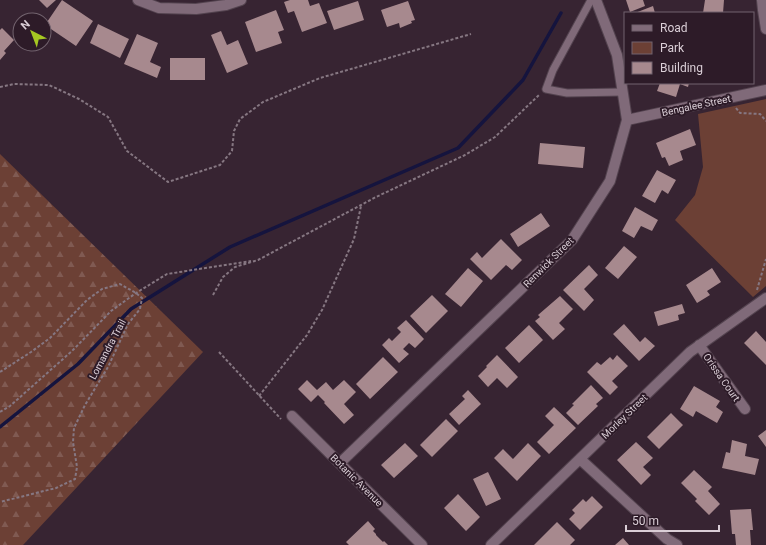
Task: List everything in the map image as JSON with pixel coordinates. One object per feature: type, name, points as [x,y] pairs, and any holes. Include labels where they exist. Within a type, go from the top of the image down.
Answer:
[{"type":"street","points":[[138,0],[159,8],[196,9],[226,5],[241,0]]},
{"type":"street","name":"Renwick Street","points":[[340,463],[572,240],[610,181],[627,120],[617,55],[596,0]]},
{"type":"street","points":[[762,0],[762,10],[766,29]]},
{"type":"street","name":"Bengalee Street","points":[[627,120],[766,90]]},
{"type":"street","name":"Morley Street","points":[[491,545],[690,352],[766,298]]},
{"type":"street","name":"Orissa Court","points":[[699,345],[745,410]]},
{"type":"street","name":"Botanic Avenue","points":[[292,416],[422,545]]},
{"type":"street","points":[[580,459],[667,539],[677,545]]},
{"type":"lane","points":[[591,0],[553,70],[546,89],[567,93],[623,92]]},
{"type":"path","points":[[0,87],[14,84],[49,85],[79,99],[108,117],[127,151],[168,182],[220,165],[232,151],[234,131],[240,119],[263,102],[320,78],[471,34]]},
{"type":"path","points":[[213,295],[223,277],[235,268],[258,260],[361,205],[465,155],[495,137],[546,89]]},
{"type":"path","points":[[728,98],[740,113],[760,114],[766,120]]},
{"type":"path","points":[[259,396],[307,335],[322,310],[354,239],[361,205]]},
{"type":"path","points":[[752,308],[766,259]]},
{"type":"path","points":[[0,412],[10,406],[72,351],[111,311],[136,293],[167,274],[258,260]]},
{"type":"path","name":"Lomandra Trail","points":[[0,372],[50,338],[87,300],[102,289],[120,284],[142,298],[140,309],[128,324],[108,367],[84,404],[74,428],[73,442],[77,467],[74,479],[56,488],[0,502]]},
{"type":"path","points":[[219,352],[281,419],[292,416]]},
{"type":"green space","points":[[766,99],[766,286],[753,297],[675,220],[695,195],[703,167],[698,114]]},
{"type":"green space","points":[[0,154],[203,352],[23,545],[0,545]]},
{"type":"building","points":[[39,0],[56,0],[47,8]]},
{"type":"building","points":[[62,0],[93,21],[76,46],[52,30],[52,15]]},
{"type":"building","points":[[290,0],[308,0],[310,6],[319,3],[327,23],[302,32],[294,11],[288,13],[284,2]]},
{"type":"building","points":[[626,0],[643,0],[645,6],[630,12]]},
{"type":"building","points":[[705,0],[724,0],[723,12],[703,12]]},
{"type":"building","points":[[358,1],[364,20],[334,30],[327,11]]},
{"type":"building","points":[[408,1],[415,20],[411,21],[412,23],[400,28],[399,23],[387,27],[381,10]]},
{"type":"building","points":[[653,6],[655,12],[638,12]]},
{"type":"building","points":[[276,10],[284,30],[278,32],[282,43],[256,52],[245,22]]},
{"type":"building","points":[[98,24],[129,39],[120,58],[90,43]]},
{"type":"building","points":[[2,28],[12,38],[12,42],[4,51],[6,53],[0,60],[0,30]]},
{"type":"building","points":[[221,31],[227,45],[238,40],[248,64],[227,73],[211,35]]},
{"type":"building","points":[[137,34],[158,43],[150,62],[161,67],[157,78],[124,64]]},
{"type":"building","points":[[170,58],[205,58],[205,80],[170,80]]},
{"type":"building","points":[[660,84],[680,84],[676,97],[657,91]]},
{"type":"building","points":[[680,84],[689,84],[688,87]]},
{"type":"building","points":[[690,129],[696,145],[680,151],[683,160],[669,166],[665,157],[662,158],[656,143]]},
{"type":"building","points":[[540,143],[585,147],[583,168],[538,164]]},
{"type":"building","points":[[657,170],[676,180],[668,194],[662,190],[655,203],[642,196]]},
{"type":"building","points":[[635,207],[658,220],[652,231],[641,226],[634,238],[622,231]]},
{"type":"building","points":[[541,213],[550,226],[518,247],[510,234]]},
{"type":"building","points":[[501,239],[522,260],[512,270],[506,265],[491,280],[470,259],[477,252],[482,258]]},
{"type":"building","points":[[624,246],[637,257],[618,279],[605,268]]},
{"type":"building","points":[[589,265],[598,275],[584,289],[594,300],[584,311],[563,290]]},
{"type":"building","points":[[468,268],[483,281],[461,307],[445,294]]},
{"type":"building","points":[[712,268],[721,282],[707,291],[710,295],[697,303],[686,285]]},
{"type":"building","points":[[432,295],[448,311],[426,333],[410,316]]},
{"type":"building","points":[[560,296],[573,309],[559,323],[565,329],[553,340],[535,321],[540,317],[538,315]]},
{"type":"building","points":[[682,304],[685,313],[678,315],[679,320],[658,326],[654,312]]},
{"type":"building","points":[[406,320],[424,339],[415,348],[409,343],[403,349],[409,354],[399,363],[382,345],[389,338],[392,341],[401,332],[397,328]]},
{"type":"building","points":[[624,324],[640,342],[645,337],[655,346],[639,361],[613,334]]},
{"type":"building","points":[[529,325],[543,340],[519,363],[505,348]]},
{"type":"building","points":[[756,331],[766,342],[766,365],[744,343]]},
{"type":"building","points":[[497,355],[518,377],[507,388],[497,378],[488,387],[478,376]]},
{"type":"building","points":[[617,355],[628,366],[612,381],[618,387],[610,395],[587,372],[597,362],[601,365],[610,357],[613,360]]},
{"type":"building","points":[[383,357],[398,372],[370,399],[356,384]]},
{"type":"building","points":[[307,380],[317,390],[326,382],[333,390],[344,380],[356,392],[344,404],[354,415],[344,424],[318,395],[311,402],[298,389]]},
{"type":"building","points":[[591,385],[603,398],[596,404],[598,406],[578,425],[566,413],[574,405],[572,404]]},
{"type":"building","points":[[694,386],[720,401],[716,407],[723,412],[717,423],[696,411],[693,417],[680,409]]},
{"type":"building","points":[[468,390],[481,404],[459,425],[449,414],[465,399],[462,396]]},
{"type":"building","points":[[554,407],[576,428],[549,454],[537,442],[554,425],[545,416]]},
{"type":"building","points":[[671,413],[683,425],[659,449],[647,437]]},
{"type":"building","points":[[446,419],[458,431],[432,457],[420,445]]},
{"type":"building","points":[[766,430],[766,447],[758,436]]},
{"type":"building","points":[[732,440],[747,444],[745,456],[759,459],[755,475],[722,468],[726,452],[730,453]]},
{"type":"building","points":[[636,442],[653,458],[643,467],[651,475],[641,485],[617,460]]},
{"type":"building","points":[[405,443],[418,456],[394,478],[381,465]]},
{"type":"building","points":[[528,443],[541,456],[517,481],[494,458],[503,449],[513,459]]},
{"type":"building","points":[[694,470],[712,487],[708,491],[720,504],[709,515],[695,501],[697,499],[681,483]]},
{"type":"building","points":[[488,472],[501,499],[486,506],[473,479]]},
{"type":"building","points":[[458,494],[480,517],[466,531],[444,508]]},
{"type":"building","points":[[592,496],[603,507],[580,530],[569,519],[575,513],[572,510],[583,499],[586,502]]},
{"type":"building","points":[[751,509],[753,530],[750,530],[751,545],[736,545],[735,534],[732,534],[730,510]]},
{"type":"building","points":[[368,521],[375,529],[373,531],[376,535],[388,545],[349,545],[346,542]]},
{"type":"building","points":[[557,522],[575,540],[570,545],[534,545]]},
{"type":"building","points":[[623,538],[629,545],[615,545]]},
{"type":"waterway","points":[[0,427],[78,364],[131,309],[230,247],[458,148],[523,80],[561,13]]}]
